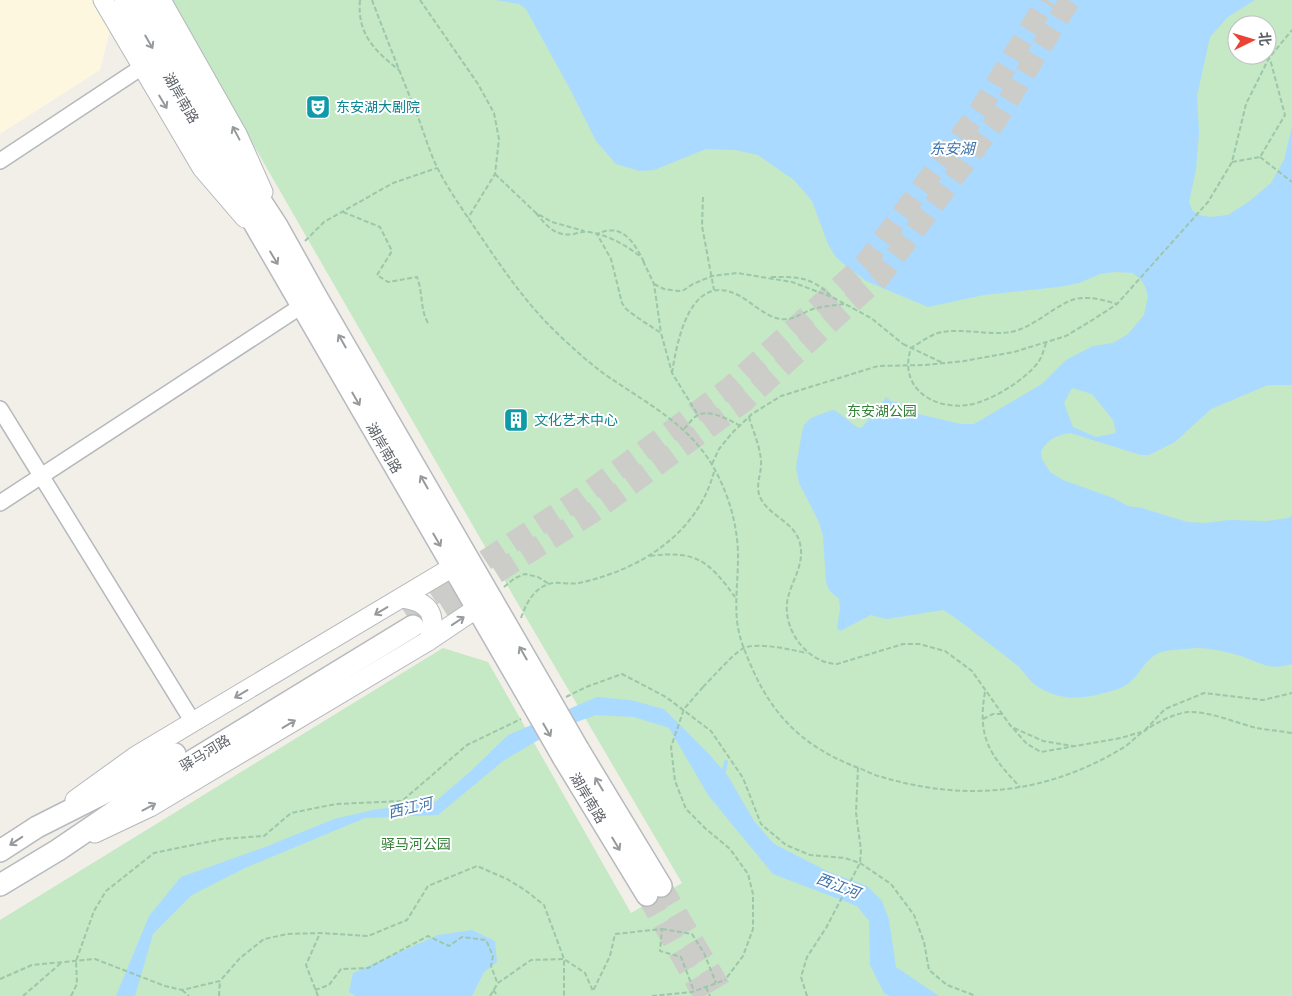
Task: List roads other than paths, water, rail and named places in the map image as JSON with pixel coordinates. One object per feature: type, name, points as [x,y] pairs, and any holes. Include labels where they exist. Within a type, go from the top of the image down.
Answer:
[{"type":"main road","name":"湖岸南路","points":[[125,0],[269,231],[571,753],[654,890]]},
{"type":"main road","name":"湖岸南路","points":[[143,0],[247,180],[269,231],[293,253],[309,301]]},
{"type":"main road","name":"驿马河路","points":[[0,851],[37,827],[136,777],[259,704],[407,612]]},
{"type":"main road","name":"驿马河路","points":[[0,884],[58,850],[407,612]]},
{"type":"street","points":[[102,0],[202,168],[269,231]]},
{"type":"street","points":[[161,0],[238,136],[269,231]]},
{"type":"street","points":[[0,161],[142,67]]},
{"type":"street","points":[[0,503],[309,301]]},
{"type":"street","points":[[0,409],[194,722]]},
{"type":"street","points":[[37,827],[136,756],[194,722],[407,612],[460,563]]},
{"type":"street","points":[[407,612],[413,599],[429,609],[433,625],[428,641]]},
{"type":"street","points":[[58,850],[150,806],[428,641],[484,603]]},
{"type":"water","name":"东安湖","points":[[496,0],[1255,0],[1231,15],[1227,15],[1227,18],[1210,37],[1197,96],[1199,132],[1196,170],[1189,202],[1192,210],[1199,215],[1210,217],[1228,215],[1251,200],[1271,183],[1284,160],[1292,126],[1292,385],[1268,385],[1211,409],[1175,442],[1149,455],[1141,455],[1070,433],[1053,438],[1041,451],[1042,459],[1050,472],[1063,480],[1113,498],[1128,506],[1142,508],[1187,522],[1266,521],[1292,516],[1292,664],[1278,667],[1271,666],[1219,650],[1197,648],[1172,650],[1153,656],[1132,681],[1126,685],[1088,697],[1078,698],[1047,692],[1034,684],[1015,663],[943,610],[886,619],[871,615],[840,631],[837,628],[840,609],[839,599],[829,590],[826,582],[823,536],[819,522],[799,483],[796,467],[804,425],[811,418],[832,410],[861,428],[877,411],[886,397],[891,401],[904,404],[918,414],[961,424],[974,424],[1042,384],[1066,360],[1093,346],[1113,343],[1128,334],[1144,315],[1148,297],[1142,281],[1133,273],[1115,272],[1100,274],[1079,283],[1058,287],[984,295],[928,307],[866,281],[835,256],[828,244],[812,201],[794,180],[758,155],[735,150],[706,149],[654,170],[640,171],[616,164],[596,141],[526,9],[519,4]],"holes":[[[1072,388],[1092,394],[1113,420],[1116,433],[1096,437],[1073,427],[1064,403]]]},
{"type":"water","points":[[597,697],[630,700],[664,709],[728,776],[754,821],[774,844],[829,872],[867,886],[882,901],[889,920],[896,967],[939,996],[890,996],[884,993],[870,965],[869,921],[857,906],[773,874],[708,795],[669,728],[634,717],[596,715],[557,729],[503,761],[438,815],[365,818],[245,868],[192,895],[153,934],[135,996],[116,996],[149,916],[181,877],[268,846],[334,819],[373,810],[436,801],[508,735]]},
{"type":"water","points":[[472,930],[495,941],[497,962],[484,972],[472,996],[356,996],[349,992],[353,973],[438,935]]},
{"type":"waterway","name":"西江河","points":[[723,775],[726,762]]},
{"type":"tunnel","points":[[405,613],[577,500],[730,387],[866,262],[981,108],[1047,0]]},
{"type":"tunnel","points":[[415,624],[592,513],[745,401],[881,276],[996,121],[1070,0]]},
{"type":"tunnel","points":[[661,886],[725,996]]},
{"type":"tunnel","points":[[647,895],[704,996]]},
{"type":"place","name":"东安湖大剧院","points":[[318,107]]},
{"type":"place","name":"文化艺术中心","points":[[516,420]]},
{"type":"park label","name":"东安湖公园","points":[[882,411]]},
{"type":"park label","name":"驿马河公园","points":[[416,844]]}]
